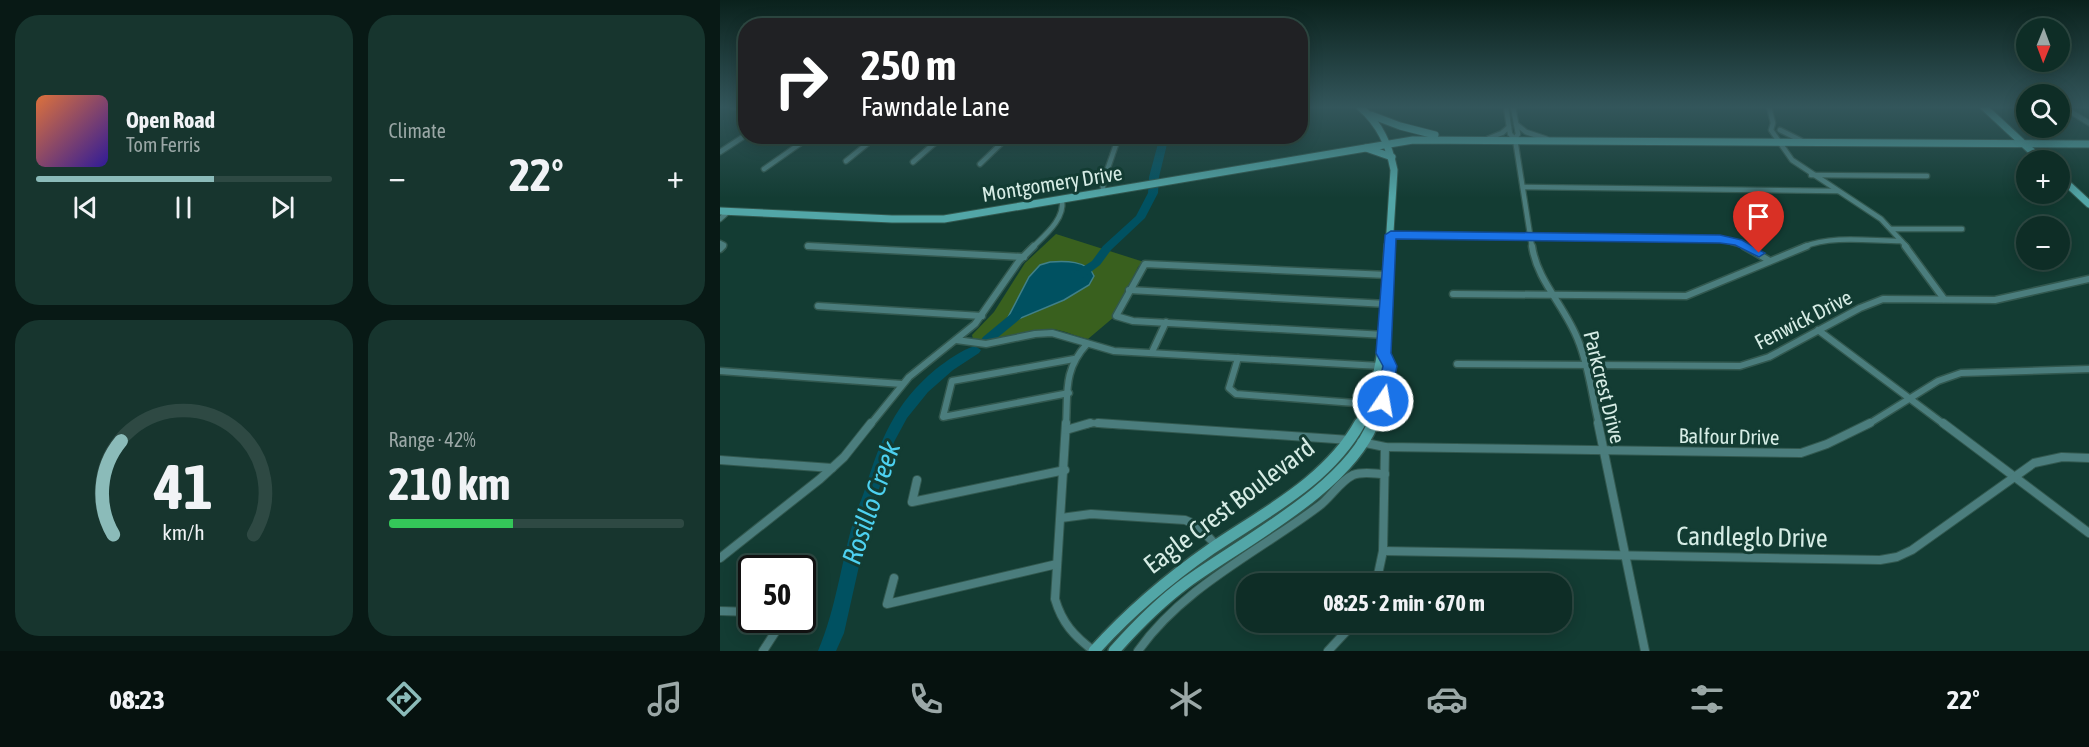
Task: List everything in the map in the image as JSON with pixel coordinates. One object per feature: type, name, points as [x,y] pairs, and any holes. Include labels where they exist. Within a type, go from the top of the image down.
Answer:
[{"type":"main road","points":[[1357,148],[1373,137]]},
{"type":"main road","name":"Eagle Crest Boulevard","points":[[1094,651],[1138,604],[1216,546],[1305,485],[1350,440],[1368,404],[1374,387],[1376,366],[1383,353],[1394,170],[1392,156],[1385,137]]},
{"type":"main road","points":[[1450,137],[2089,144]]},
{"type":"main road","points":[[2016,137],[2030,150]]},
{"type":"main road","points":[[1357,148],[1392,156],[1402,146],[1416,139]]},
{"type":"main road","name":"Montgomery Drive","points":[[722,213],[928,220],[1062,200],[1387,142],[1458,139]]},
{"type":"main road","points":[[2070,186],[2089,204]]},
{"type":"main road","points":[[1383,353],[1390,366]]},
{"type":"main road","name":"Eagle Crest Boulevard","points":[[1114,651],[1147,615],[1170,595],[1318,491],[1341,469],[1363,442],[1383,401],[1390,366]]},
{"type":"street","points":[[1487,139],[1491,137]]},
{"type":"street","points":[[1541,137],[1546,139]]},
{"type":"street","points":[[1777,137],[1794,163],[1810,175],[1874,212],[1892,229],[1944,299]]},
{"type":"street","points":[[1779,141],[1782,137]]},
{"type":"street","points":[[1795,137],[1802,141]]},
{"type":"street","name":"Parkcrest Drive","points":[[1515,139],[1534,261],[1576,334],[1605,451],[1646,651]]},
{"type":"street","points":[[720,152],[738,140]]},
{"type":"street","points":[[764,169],[800,144]]},
{"type":"street","points":[[846,161],[867,144]]},
{"type":"street","points":[[912,162],[933,144]]},
{"type":"street","points":[[980,164],[1001,144]]},
{"type":"street","points":[[1102,193],[1117,144]]},
{"type":"street","points":[[1810,175],[1927,176]]},
{"type":"street","points":[[1523,188],[1838,191]]},
{"type":"street","points":[[720,558],[795,501],[832,468],[858,440],[902,384],[982,316],[1024,257],[1055,224],[1063,206],[1062,200]]},
{"type":"street","points":[[1892,229],[1962,229]]},
{"type":"street","points":[[1391,235],[1720,239],[1749,247],[1770,261]]},
{"type":"street","points":[[1453,294],[1686,296],[1809,244],[1822,241],[1901,242]]},
{"type":"street","points":[[720,243],[724,245],[720,249]]},
{"type":"street","points":[[808,246],[1024,257]]},
{"type":"street","points":[[1385,335],[1119,319],[1116,314],[1141,268],[1150,264],[1388,275]]},
{"type":"street","name":"Fenwick Drive","points":[[1457,363],[1740,366],[1769,357],[1860,308],[1883,300],[1995,300],[2089,279]]},
{"type":"street","points":[[1129,290],[1387,303]]},
{"type":"street","points":[[818,306],[982,316]]},
{"type":"street","points":[[1152,352],[1166,322]]},
{"type":"street","points":[[1818,330],[2089,533]]},
{"type":"street","points":[[956,340],[986,344],[1035,334],[1052,333],[1114,351],[1390,366]]},
{"type":"street","points":[[1087,344],[1074,359],[1070,368],[1055,599],[1060,619],[1067,630],[1094,651]]},
{"type":"street","points":[[1239,358],[1229,388],[1236,394],[1368,404]]},
{"type":"street","points":[[1069,393],[944,417],[952,381],[1074,359]]},
{"type":"street","name":"Balfour Drive","points":[[1066,430],[1092,423],[1350,440],[1385,447],[1801,453],[1829,444],[1910,400],[1938,381],[1962,372],[2055,372],[2089,369]]},
{"type":"street","points":[[720,371],[902,384]]},
{"type":"street","points":[[1378,573],[1383,551],[1385,447]]},
{"type":"street","name":"Candleglo Drive","points":[[1383,551],[1861,561],[1889,559],[1912,549],[2016,478],[2034,463],[2043,460],[2089,458]]},
{"type":"street","points":[[720,460],[832,468]]},
{"type":"street","points":[[917,480],[912,502],[1065,470]]},
{"type":"street","points":[[1138,651],[1158,623],[1189,597],[1289,529],[1329,498],[1346,480],[1363,473],[1385,474]]},
{"type":"street","points":[[1061,518],[1091,514],[1185,520],[1197,525],[1216,546]]},
{"type":"street","points":[[894,578],[887,604],[1057,564]]},
{"type":"street","points":[[720,611],[738,612]]},
{"type":"street","points":[[763,651],[775,633]]},
{"type":"street","points":[[1328,651],[1345,633]]},
{"type":"green space","points":[[1056,234],[1144,262],[1138,267],[1114,317],[1088,339],[1047,329],[1000,339],[973,339],[972,335],[994,312],[1025,263]]},
{"type":"water","points":[[1050,262],[1081,264],[1087,267],[1094,276],[1089,285],[1064,300],[1004,325],[1029,277],[1040,265]]},
{"type":"waterway","name":"Rosillo Creek","points":[[1076,277],[1096,263],[1107,248],[1140,218],[1153,193],[1154,177],[1163,144]]},
{"type":"waterway","name":"Rosillo Creek","points":[[987,340],[1016,316]]},
{"type":"waterway","name":"Rosillo Creek","points":[[827,651],[835,633],[862,517],[870,499],[887,442],[903,414],[924,388],[948,367],[975,350]]},
{"type":"route","points":[[1383,401],[1390,366],[1383,353],[1391,235],[1720,239],[1738,242],[1759,253]]}]
